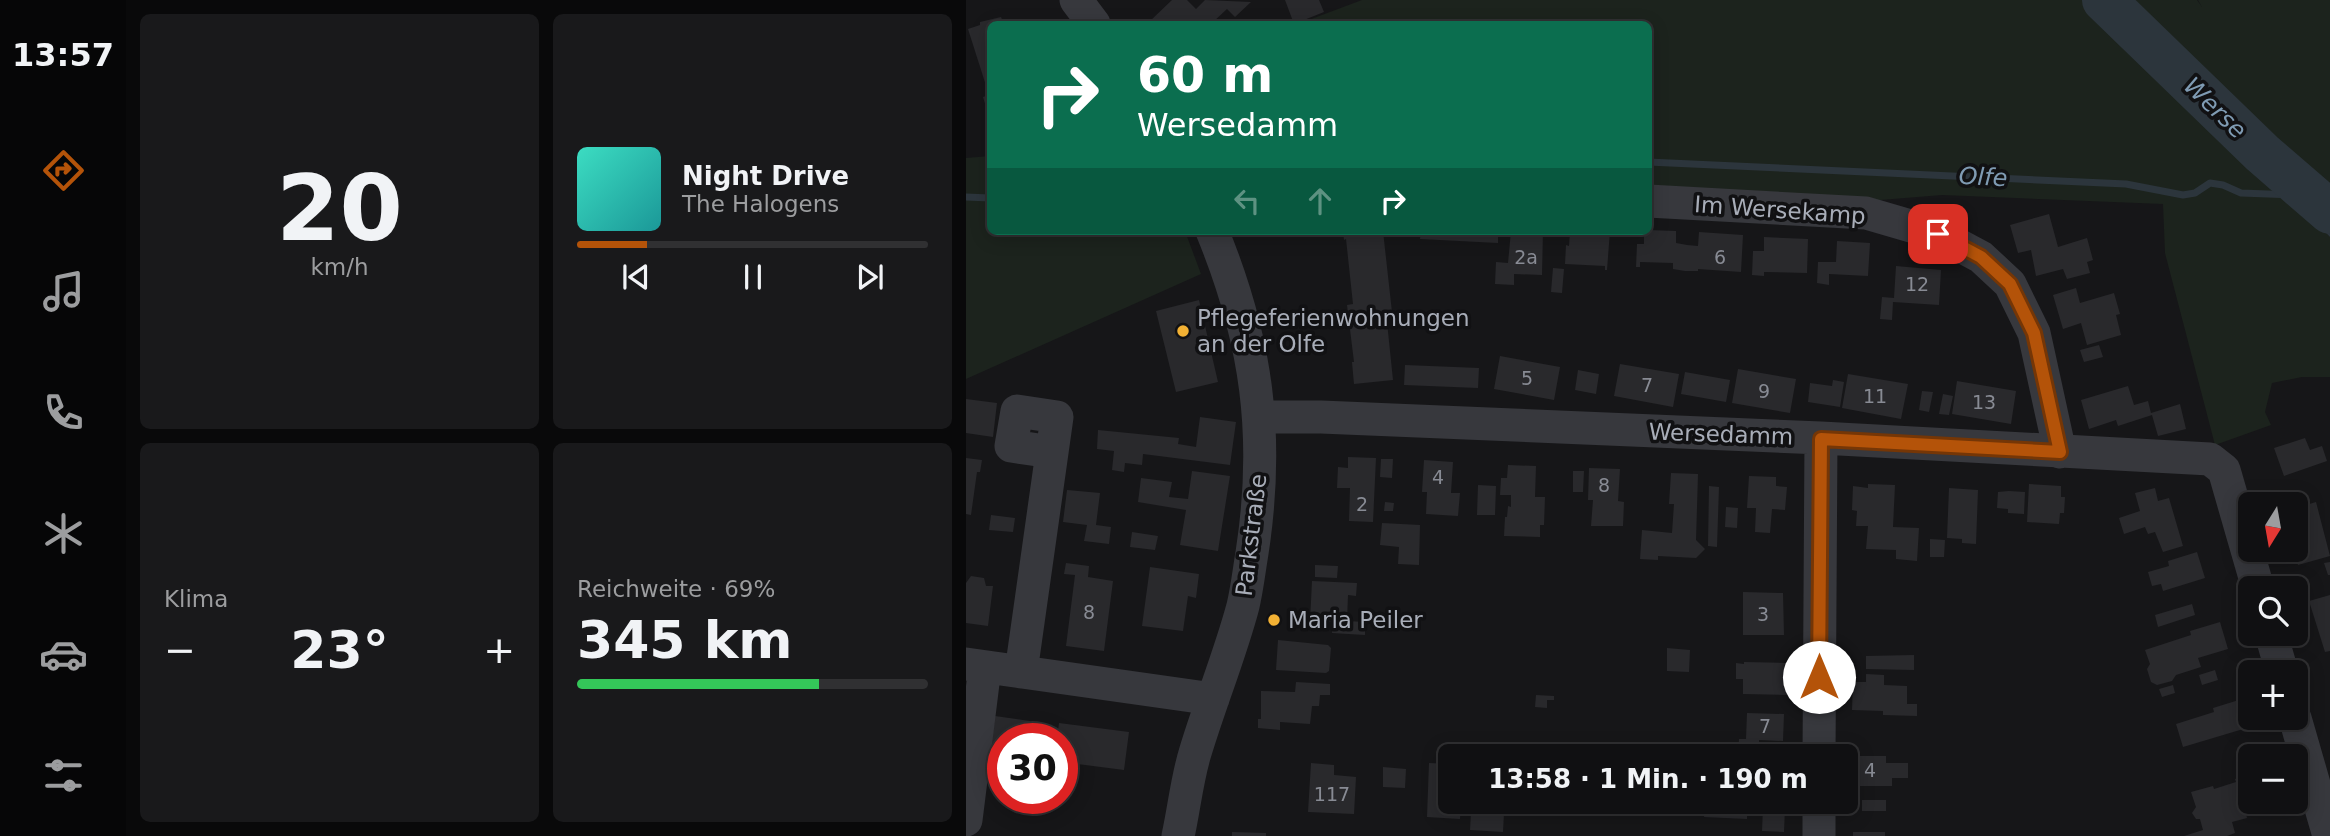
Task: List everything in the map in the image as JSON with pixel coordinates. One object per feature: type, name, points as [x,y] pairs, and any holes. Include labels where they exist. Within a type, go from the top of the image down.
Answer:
[{"type":"street","points":[[1076,0],[1092,21]]},
{"type":"street","name":"Im Wersekamp","points":[[1652,201],[1866,213],[1938,234],[1981,257],[2010,284],[2034,333],[2060,452]]},
{"type":"street","name":"Parkstraße","points":[[1178,836],[1194,756],[1245,592],[1259,506],[1260,416],[1248,340],[1235,291],[1214,235]]},
{"type":"street","name":"Wersedamm","points":[[1260,416],[1821,439],[2210,459],[2224,470],[2255,576]]},
{"type":"street","points":[[1819,744],[1821,439]]},
{"type":"street","points":[[1021,672],[1052,452]]},
{"type":"street","points":[[966,820],[975,665],[1213,699]]},
{"type":"street","points":[[2298,730],[2329,836]]},
{"type":"street","points":[[1819,814],[1819,836]]},
{"type":"shaded area","points":[[1362,0],[2197,0],[2202,7],[2198,0],[2330,0],[2330,194],[2309,178],[2263,154],[2288,194],[2330,237],[2330,377],[2302,377],[2272,383],[2265,412],[2271,425],[2215,445],[2165,253],[2163,204],[1942,195],[1868,201],[1652,189],[1652,21],[1306,21]]},
{"type":"shaded area","points":[[2262,153],[2309,178],[2330,194],[2330,237],[2288,194]]},
{"type":"shaded area","points":[[987,156],[987,235],[1186,235],[1201,274],[966,379],[966,158]]},
{"type":"building","points":[[1172,0],[1187,0],[1196,9],[1205,0],[1251,2],[1235,17],[1227,9],[1214,21],[1150,21]]},
{"type":"building","points":[[1285,0],[1319,0],[1324,12],[1302,21],[1293,21]]},
{"type":"building","points":[[1001,17],[1003,21],[987,21],[987,89],[968,29],[980,25],[980,22]]},
{"type":"building","points":[[2049,214],[2058,247],[2087,238],[2093,260],[2087,262],[2090,273],[2067,279],[2063,269],[2036,276],[2031,250],[2018,253],[2010,225]]},
{"type":"building","points":[[1652,230],[1676,231],[1676,243],[1698,246],[1699,232],[1743,235],[1741,272],[1698,269],[1685,271],[1673,269],[1673,263],[1640,262],[1640,267],[1636,267],[1637,244],[1644,244],[1644,235],[1652,235]]},
{"type":"building","points":[[1343,235],[1383,235],[1393,321],[1387,322],[1393,380],[1354,384],[1347,305],[1353,304],[1346,239],[1344,240]]},
{"type":"building","points":[[1420,235],[1498,235],[1498,243],[1420,239]]},
{"type":"building","points":[[1511,235],[1543,235],[1542,275],[1514,274],[1514,285],[1495,284],[1496,262],[1508,263]]},
{"type":"building","points":[[1570,235],[1610,235],[1607,270],[1605,266],[1565,264],[1566,245],[1569,246]]},
{"type":"building","points":[[1764,237],[1808,239],[1807,273],[1764,272],[1764,276],[1752,275],[1753,251],[1764,251]]},
{"type":"building","points":[[1837,241],[1870,243],[1868,276],[1829,274],[1829,285],[1817,283],[1818,262],[1836,262]]},
{"type":"building","points":[[1896,266],[1941,270],[1939,305],[1893,302],[1892,320],[1880,319],[1882,297],[1894,298]]},
{"type":"building","points":[[1553,268],[1564,269],[1562,293],[1551,292]]},
{"type":"building","points":[[2076,288],[2080,303],[2114,293],[2120,314],[2116,315],[2121,335],[2087,345],[2081,323],[2063,329],[2053,295]]},
{"type":"building","name":"Pflegeferienwohnungen an der Olfe","points":[[1199,300],[1218,382],[1176,392],[1156,311]]},
{"type":"building","points":[[2099,345],[2103,357],[2084,362],[2080,350]]},
{"type":"building","points":[[1500,356],[1560,367],[1554,400],[1494,389]]},
{"type":"building","points":[[1620,364],[1679,374],[1673,407],[1614,396]]},
{"type":"building","points":[[1405,365],[1479,368],[1478,388],[1404,385]]},
{"type":"building","points":[[1738,369],[1796,379],[1790,413],[1732,403]]},
{"type":"building","points":[[1578,370],[1599,374],[1596,394],[1575,390]]},
{"type":"building","points":[[1685,372],[1730,380],[1726,402],[1681,394]]},
{"type":"building","points":[[1848,374],[1908,384],[1901,419],[1842,408]]},
{"type":"building","points":[[1833,380],[1844,382],[1840,407],[1808,402],[1810,383],[1832,386]]},
{"type":"building","points":[[1957,381],[2016,391],[2011,424],[1952,414]]},
{"type":"building","points":[[2128,386],[2134,405],[2148,401],[2151,413],[2180,404],[2186,429],[2158,436],[2152,415],[2118,426],[2116,420],[2089,429],[2081,400]]},
{"type":"building","points":[[1922,391],[1933,392],[1929,412],[1919,410]]},
{"type":"building","points":[[1943,394],[1953,396],[1949,415],[1939,414]]},
{"type":"building","points":[[966,399],[997,403],[993,437],[966,433]]},
{"type":"building","points":[[1200,417],[1236,422],[1230,465],[1143,454],[1142,465],[1125,463],[1124,472],[1112,470],[1114,451],[1097,449],[1098,430],[1179,438],[1178,444],[1196,447]]},
{"type":"building","points":[[2305,438],[2310,450],[2322,446],[2327,461],[2284,476],[2274,448]]},
{"type":"building","points":[[1348,457],[1376,458],[1373,522],[1349,521],[1350,488],[1337,488],[1338,467],[1348,468]]},
{"type":"building","points":[[966,458],[982,460],[980,472],[977,472],[971,515],[966,514]]},
{"type":"building","points":[[1381,459],[1393,459],[1392,478],[1380,477]]},
{"type":"building","points":[[1424,460],[1453,462],[1451,493],[1460,493],[1458,516],[1426,514],[1427,492],[1422,492]]},
{"type":"building","points":[[1508,465],[1536,466],[1535,497],[1545,497],[1544,525],[1540,525],[1540,537],[1504,536],[1505,517],[1508,506],[1511,507],[1511,495],[1500,495],[1501,478],[1507,478]]},
{"type":"building","points":[[1589,468],[1620,469],[1618,501],[1624,502],[1623,526],[1591,526],[1593,500],[1588,500]]},
{"type":"building","points":[[1192,471],[1230,476],[1218,551],[1180,545],[1186,510],[1138,502],[1141,478],[1172,482],[1169,497],[1188,499]]},
{"type":"building","points":[[1573,471],[1584,471],[1583,492],[1573,492]]},
{"type":"building","points":[[1671,473],[1698,474],[1696,540],[1705,549],[1696,558],[1658,556],[1658,560],[1640,559],[1642,530],[1672,533],[1674,504],[1669,504]]},
{"type":"building","points":[[1749,476],[1776,477],[1776,486],[1787,487],[1785,510],[1772,509],[1770,533],[1755,532],[1756,508],[1747,508]]},
{"type":"building","points":[[1868,484],[1895,485],[1893,527],[1919,528],[1917,561],[1896,559],[1896,550],[1866,549],[1868,526],[1856,526],[1857,511],[1852,510],[1853,486],[1868,488]]},
{"type":"building","points":[[2029,484],[2061,486],[2061,497],[2065,497],[2064,513],[2060,513],[2059,524],[2027,522]]},
{"type":"building","points":[[1478,485],[1496,486],[1495,515],[1477,515]]},
{"type":"building","points":[[1709,486],[1719,487],[1717,547],[1708,546]]},
{"type":"building","points":[[1949,488],[1978,490],[1976,544],[1947,538]]},
{"type":"building","points":[[2155,488],[2158,501],[2169,498],[2183,546],[2163,552],[2155,532],[2148,534],[2145,527],[2124,534],[2119,518],[2140,511],[2135,493]]},
{"type":"building","points":[[1067,490],[1100,493],[1096,525],[1111,527],[1109,544],[1084,541],[1087,525],[1063,522]]},
{"type":"building","points":[[1998,492],[2025,492],[2024,514],[2008,513],[2008,509],[1997,508]]},
{"type":"building","points":[[1385,502],[1394,503],[1393,511],[1384,511]]},
{"type":"building","points":[[2316,502],[2330,556],[2298,565],[2297,562],[2308,562],[2308,504]]},
{"type":"building","points":[[1726,507],[1738,508],[1737,528],[1725,527]]},
{"type":"building","points":[[991,515],[1015,518],[1013,532],[989,530]]},
{"type":"building","points":[[1382,523],[1420,525],[1419,565],[1398,564],[1399,547],[1380,545]]},
{"type":"building","points":[[1132,532],[1158,536],[1155,550],[1130,547]]},
{"type":"building","points":[[1930,539],[1945,540],[1944,557],[1930,557]]},
{"type":"building","points":[[2197,552],[2205,578],[2163,591],[2161,584],[2152,586],[2148,572],[2169,566],[2168,561]]},
{"type":"building","points":[[2330,562],[2330,575],[2328,575],[2324,563]]},
{"type":"building","points":[[1066,563],[1089,566],[1088,577],[1113,581],[1104,651],[1066,646],[1075,575],[1064,574]]},
{"type":"building","points":[[1315,565],[1338,566],[1337,578],[1315,577]]},
{"type":"building","points":[[1150,567],[1199,574],[1196,598],[1188,596],[1183,631],[1142,626]]},
{"type":"building","points":[[971,576],[984,578],[986,586],[993,586],[988,626],[966,623],[966,583]]},
{"type":"building","points":[[1312,581],[1357,583],[1356,596],[1348,595],[1347,621],[1365,622],[1365,635],[1332,633],[1333,622],[1310,622]]},
{"type":"building","points":[[1743,592],[1783,593],[1784,635],[1743,635]]},
{"type":"building","points":[[2330,595],[2330,651],[2325,652],[2309,601]]},
{"type":"building","points":[[2192,604],[2195,615],[2158,627],[2155,615]]},
{"type":"building","points":[[2220,622],[2228,649],[2198,658],[2201,667],[2176,675],[2172,681],[2157,685],[2151,682],[2147,669],[2150,664],[2145,650]]},
{"type":"building","points":[[1278,640],[1328,645],[1331,648],[1329,671],[1276,670]]},
{"type":"building","points":[[1667,648],[1690,650],[1689,672],[1667,671]]},
{"type":"building","points":[[1914,655],[1914,670],[1866,669],[1866,656]]},
{"type":"building","points":[[1736,663],[1787,663],[1787,695],[1743,694],[1743,679],[1736,679]]},
{"type":"building","points":[[2215,670],[2218,680],[2202,685],[2199,675]]},
{"type":"building","points":[[1866,674],[1884,675],[1884,685],[1907,686],[1907,704],[1917,704],[1917,716],[1883,715],[1883,711],[1852,710],[1853,682],[1866,682]]},
{"type":"building","points":[[1296,682],[1330,684],[1330,695],[1320,695],[1319,706],[1312,706],[1310,724],[1280,722],[1280,730],[1258,728],[1258,719],[1261,719],[1261,691],[1295,692]]},
{"type":"building","points":[[2173,685],[2175,693],[2162,697],[2159,689]]},
{"type":"building","points":[[1536,695],[1554,696],[1554,700],[1547,700],[1547,708],[1535,707]]},
{"type":"building","points":[[2238,700],[2240,730],[2183,747],[2176,724],[2214,712],[2213,708]]},
{"type":"building","points":[[1747,713],[1784,714],[1783,741],[1759,740],[1759,744],[1739,744],[1739,739],[1746,739]]},
{"type":"building","points":[[995,716],[1030,721],[1030,723],[994,723]]},
{"type":"building","points":[[1078,725],[1129,732],[1124,770],[1078,764]]},
{"type":"building","points":[[1858,756],[1886,756],[1886,763],[1908,763],[1908,778],[1892,778],[1892,786],[1858,786]]},
{"type":"building","points":[[1311,763],[1334,765],[1334,775],[1356,777],[1354,814],[1308,812]]},
{"type":"building","points":[[1429,763],[1438,763],[1438,814],[1460,814],[1460,819],[1427,817]]},
{"type":"building","points":[[1383,767],[1406,769],[1405,788],[1383,787]]},
{"type":"building","points":[[2238,778],[2238,814],[2246,814],[2247,818],[2232,822],[2235,833],[2227,836],[2184,836],[2203,830],[2200,819],[2196,819],[2192,813],[2196,807],[2191,792],[2213,786],[2214,789],[2236,782],[2235,779]]},
{"type":"building","points":[[1862,800],[1886,800],[1886,811],[1862,811]]},
{"type":"building","points":[[1471,814],[1504,814],[1503,832],[1470,830]]},
{"type":"building","points":[[1576,814],[1615,814],[1615,816]]},
{"type":"building","points":[[1704,814],[1747,814],[1747,819],[1704,817]]},
{"type":"building","points":[[1763,814],[1785,814],[1784,832],[1762,831]]},
{"type":"building","points":[[1232,832],[1266,833],[1266,836],[1232,836]]},
{"type":"building","points":[[1853,832],[1885,832],[1885,836],[1853,836]]},
{"type":"waterway","name":"Werse","points":[[2104,0],[2262,153],[2330,212]]},
{"type":"waterway","name":"Olfe","points":[[1652,162],[2126,184],[2183,195],[2195,193],[2210,183],[2241,193],[2296,195]]},
{"type":"waterway","name":"Olfe","points":[[966,197],[987,198]]},
{"type":"place","name":"Pflegeferienwohnungen an der Olfe","points":[[1183,331]]},
{"type":"place","name":"Maria Peiler","points":[[1274,620]]},
{"type":"route","points":[[1819,677],[1821,439],[2060,452],[2034,333],[2010,284],[1981,257],[1938,234]]}]
